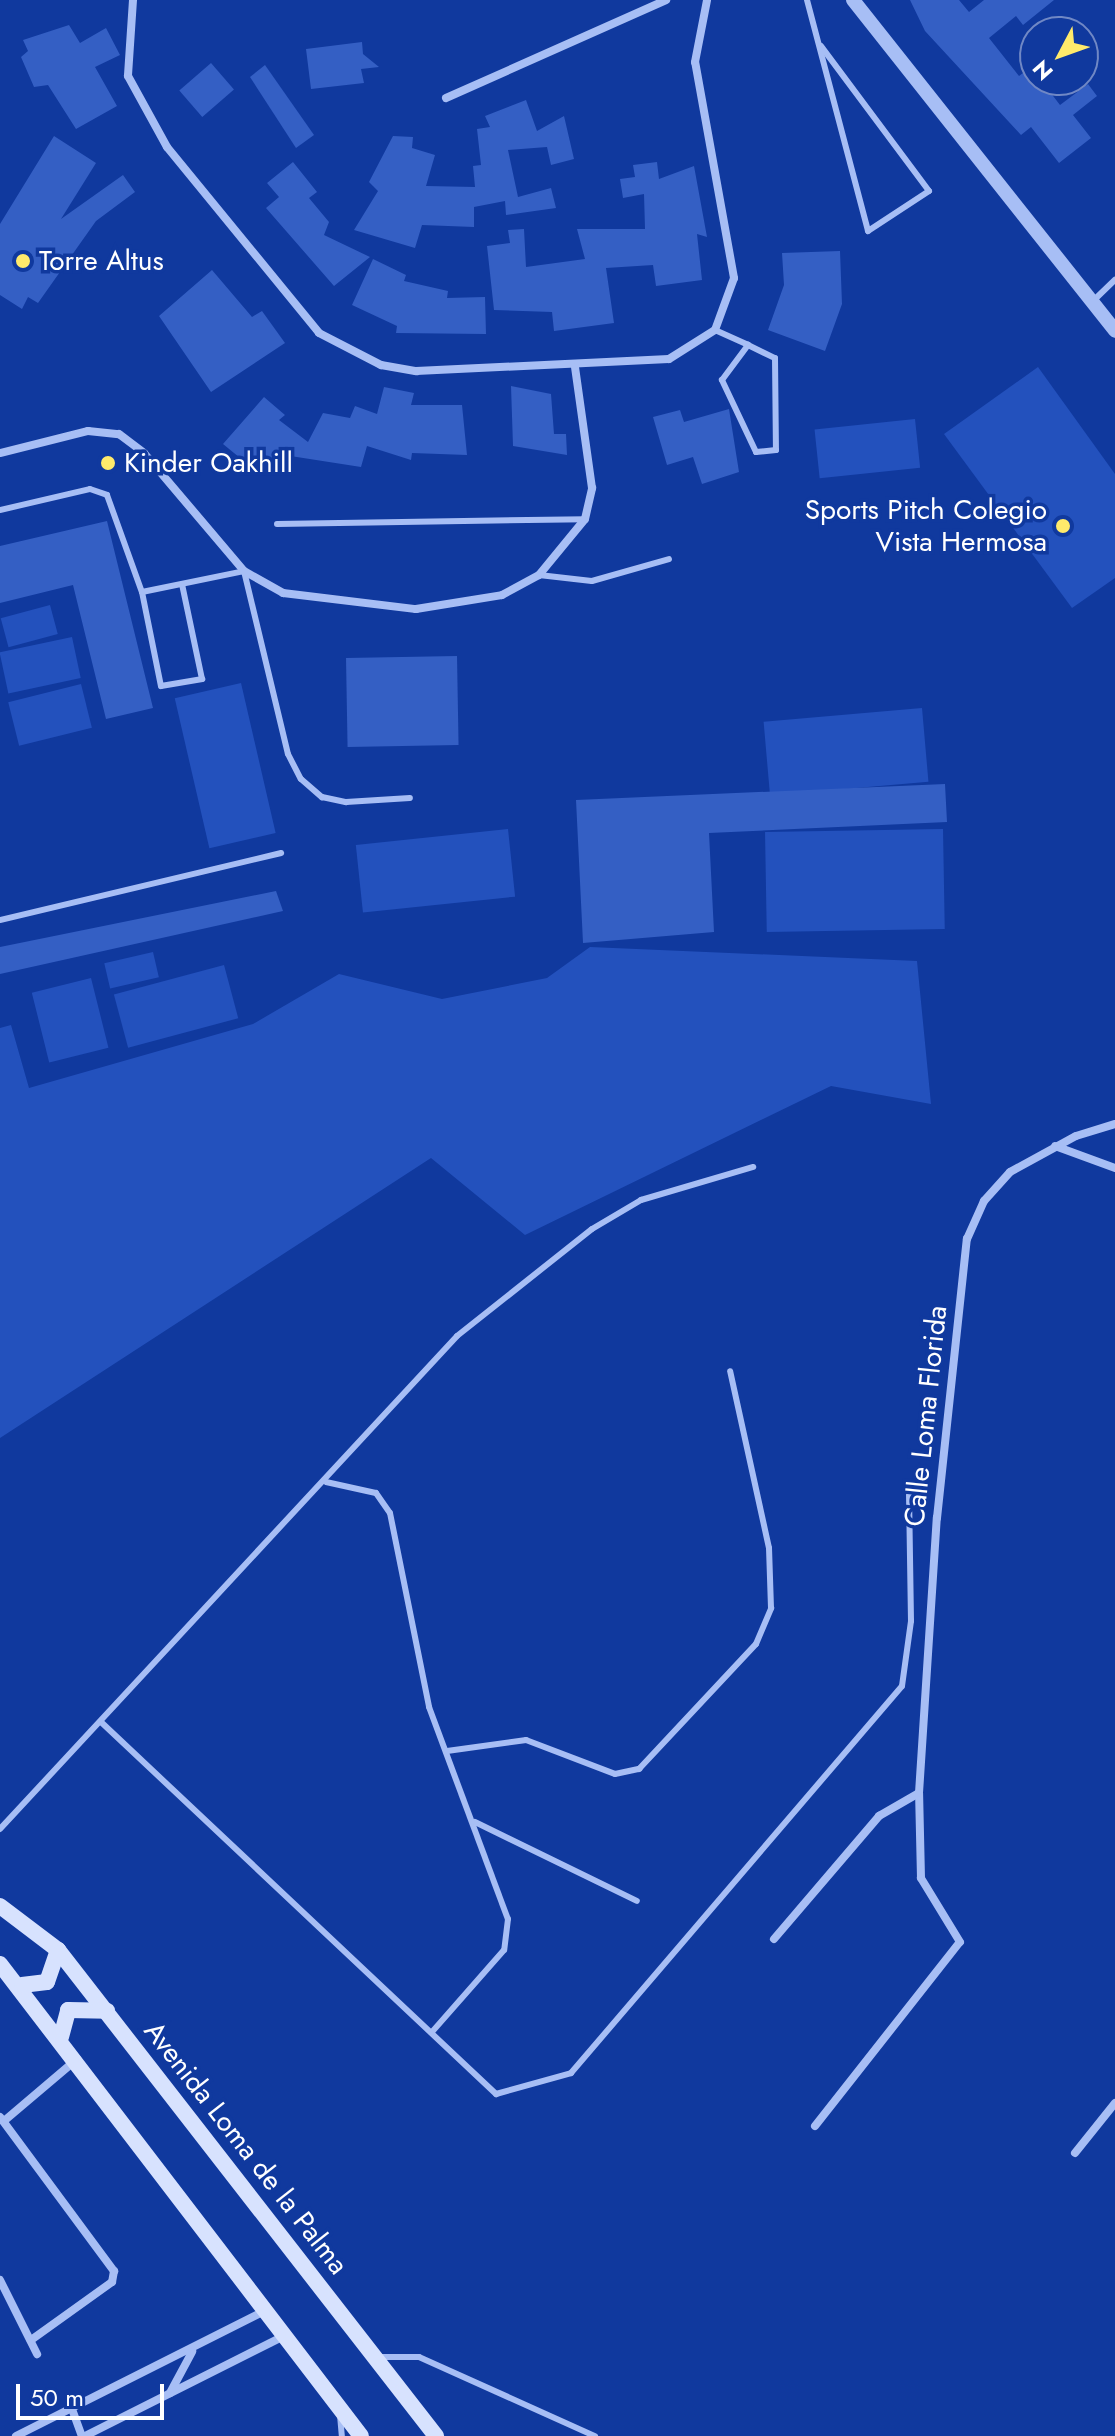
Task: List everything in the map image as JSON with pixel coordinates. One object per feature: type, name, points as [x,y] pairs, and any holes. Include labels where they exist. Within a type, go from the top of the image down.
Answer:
[{"type":"main road","name":"Avenida Loma de la Palma","points":[[0,1906],[58,1950],[436,2436]]},
{"type":"main road","points":[[22,1985],[47,1982],[58,1950]]},
{"type":"main road","points":[[0,1964],[22,1985],[361,2436]]},
{"type":"main road","points":[[61,2037],[68,2010],[107,2011]]},
{"type":"street","points":[[133,0],[128,76],[144,113],[319,333],[381,365],[416,371],[575,367],[669,359],[715,330],[734,278],[695,62],[707,0]]},
{"type":"street","points":[[446,98],[666,0]]},
{"type":"street","points":[[853,0],[1115,331]]},
{"type":"street","points":[[0,453],[88,431],[119,434],[144,453],[244,571],[283,593],[416,609],[502,595],[539,575],[585,519],[592,488],[575,367]]},
{"type":"street","name":"Calle Loma Florida","points":[[815,2126],[960,1942],[956,1926],[921,1878],[919,1793],[937,1518],[967,1239],[984,1201],[1010,1172],[1055,1146],[1115,1124]]},
{"type":"street","points":[[1055,1146],[1115,1168]]},
{"type":"street","points":[[774,1939],[879,1816],[919,1793]]},
{"type":"street","points":[[31,2340],[112,2282],[114,2271],[2,2119],[77,2059]]},
{"type":"street","points":[[1075,2153],[1115,2103]]},
{"type":"street","points":[[0,2280],[37,2354]]},
{"type":"street","points":[[16,2436],[193,2350],[265,2311]]},
{"type":"street","points":[[72,2409],[83,2436],[285,2336]]},
{"type":"street","points":[[169,2394],[193,2350]]},
{"type":"lane","points":[[807,0],[868,231],[929,191],[821,46]]},
{"type":"lane","points":[[1092,302],[1115,280]]},
{"type":"lane","points":[[715,330],[748,345],[775,358],[776,450],[756,452],[722,380],[748,345]]},
{"type":"lane","points":[[0,510],[90,489],[107,495],[142,592],[161,686],[202,679],[182,584]]},
{"type":"lane","points":[[277,524],[585,519]]},
{"type":"lane","points":[[539,575],[592,581],[669,559]]},
{"type":"lane","points":[[142,592],[244,571],[288,754],[301,779],[322,797],[346,802],[410,798]]},
{"type":"lane","points":[[0,920],[281,853]]},
{"type":"lane","points":[[0,1835],[2,1827],[326,1482],[457,1336],[592,1229],[641,1200],[753,1167]]},
{"type":"lane","points":[[447,1751],[526,1740],[615,1774],[639,1769],[756,1644],[771,1608],[769,1548],[730,1371]]},
{"type":"lane","points":[[326,1482],[376,1493],[390,1513],[429,1707],[474,1822],[509,1937],[432,2032]]},
{"type":"lane","points":[[101,1722],[496,2094],[571,2073],[902,1686],[911,1621],[909,1495]]},
{"type":"lane","points":[[474,1822],[637,1901]]},
{"type":"lane","points":[[375,2358],[419,2357],[595,2436]]},
{"type":"lane","points":[[340,2408],[342,2436]]},
{"type":"shaded area","name":"Sports Pitch Colegio Vista Hermosa","points":[[1038,367],[1115,474],[1115,578],[1072,608],[944,434]]},
{"type":"shaded area","points":[[915,419],[920,468],[820,478],[815,430]]},
{"type":"shaded area","points":[[50,605],[58,634],[9,647],[1,618]]},
{"type":"shaded area","points":[[72,637],[81,678],[8,693],[0,652]]},
{"type":"shaded area","points":[[241,683],[276,833],[209,848],[175,698]]},
{"type":"shaded area","points":[[81,684],[92,728],[19,746],[8,702]]},
{"type":"shaded area","points":[[922,708],[928,782],[770,796],[764,722]]},
{"type":"shaded area","points":[[508,829],[515,897],[363,913],[356,845]]},
{"type":"shaded area","points":[[943,829],[945,929],[767,932],[765,832]]},
{"type":"shaded area","points":[[590,947],[917,961],[931,1104],[831,1086],[525,1235],[431,1158],[0,1438],[0,1028],[11,1025],[29,1088],[253,1024],[339,974],[442,999],[547,978]]},
{"type":"shaded area","points":[[153,952],[159,977],[110,989],[104,963]]},
{"type":"shaded area","points":[[224,965],[238,1018],[128,1048],[114,995]]},
{"type":"shaded area","points":[[91,978],[108,1048],[49,1063],[32,993]]},
{"type":"building","points":[[910,0],[959,0],[969,12],[984,0],[1054,0],[1034,16],[1019,16],[1019,20],[1016,16],[989,38],[1019,76],[1019,96],[1053,96],[1060,105],[1072,96],[1097,96],[1073,115],[1091,138],[1059,163],[1031,127],[1021,135],[925,31]]},
{"type":"building","points":[[69,25],[80,43],[106,28],[120,55],[95,67],[117,106],[76,129],[48,85],[34,87],[21,57],[28,51],[23,40]]},
{"type":"building","points":[[362,42],[363,54],[379,67],[361,69],[364,83],[311,89],[306,49]]},
{"type":"building","points":[[211,63],[234,89],[202,117],[179,91]]},
{"type":"building","points":[[265,65],[314,135],[296,148],[250,77]]},
{"type":"building","points":[[526,100],[537,131],[564,116],[574,159],[551,165],[547,147],[508,150],[518,197],[551,188],[556,208],[506,215],[505,201],[474,207],[474,227],[422,225],[415,248],[354,230],[378,191],[369,182],[393,136],[413,137],[412,148],[435,155],[426,186],[475,187],[473,166],[481,165],[477,129],[490,127],[485,116]]},
{"type":"building","points":[[54,136],[96,163],[61,219],[123,175],[135,192],[96,221],[38,303],[28,297],[22,309],[0,295],[0,224]]},
{"type":"building","points":[[293,162],[317,192],[309,198],[329,222],[324,235],[370,257],[334,286],[266,208],[279,197],[267,183]]},
{"type":"building","points":[[657,162],[659,179],[694,166],[707,237],[697,234],[702,280],[656,286],[653,265],[606,268],[614,323],[554,331],[552,312],[494,310],[487,246],[510,243],[508,230],[524,229],[526,267],[585,259],[577,229],[645,229],[644,194],[623,198],[620,179],[635,177],[633,165]]},
{"type":"building","points":[[840,251],[842,304],[825,351],[768,330],[784,285],[782,253]]},
{"type":"building","points":[[373,259],[406,275],[404,281],[448,291],[447,298],[485,297],[486,334],[396,333],[397,326],[352,305]]},
{"type":"building","points":[[212,270],[252,317],[262,311],[285,343],[211,392],[159,316]]},
{"type":"building","points":[[511,386],[551,394],[554,434],[566,434],[567,455],[513,446]]},
{"type":"building","points":[[384,387],[414,393],[411,405],[462,405],[467,455],[412,453],[411,460],[367,446],[361,467],[284,455],[261,475],[223,444],[264,397],[285,415],[279,420],[308,442],[323,413],[350,418],[355,406],[377,414]]},
{"type":"building","points":[[729,409],[739,472],[702,484],[693,457],[667,465],[653,417],[680,410],[684,422]]},
{"type":"building","points":[[107,521],[153,708],[106,719],[73,585],[0,603],[0,546]]},
{"type":"building","points":[[457,656],[459,745],[348,747],[346,658]]},
{"type":"building","points":[[945,784],[947,822],[709,833],[714,932],[583,943],[576,800]]},
{"type":"building","points":[[276,891],[283,911],[0,974],[0,947]]},
{"type":"place","name":"Torre Altus","points":[[23,261]]},
{"type":"place","name":"Kinder Oakhill","points":[[108,463]]},
{"type":"place","name":"Sports Pitch Colegio Vista Hermosa","points":[[1063,526]]}]
